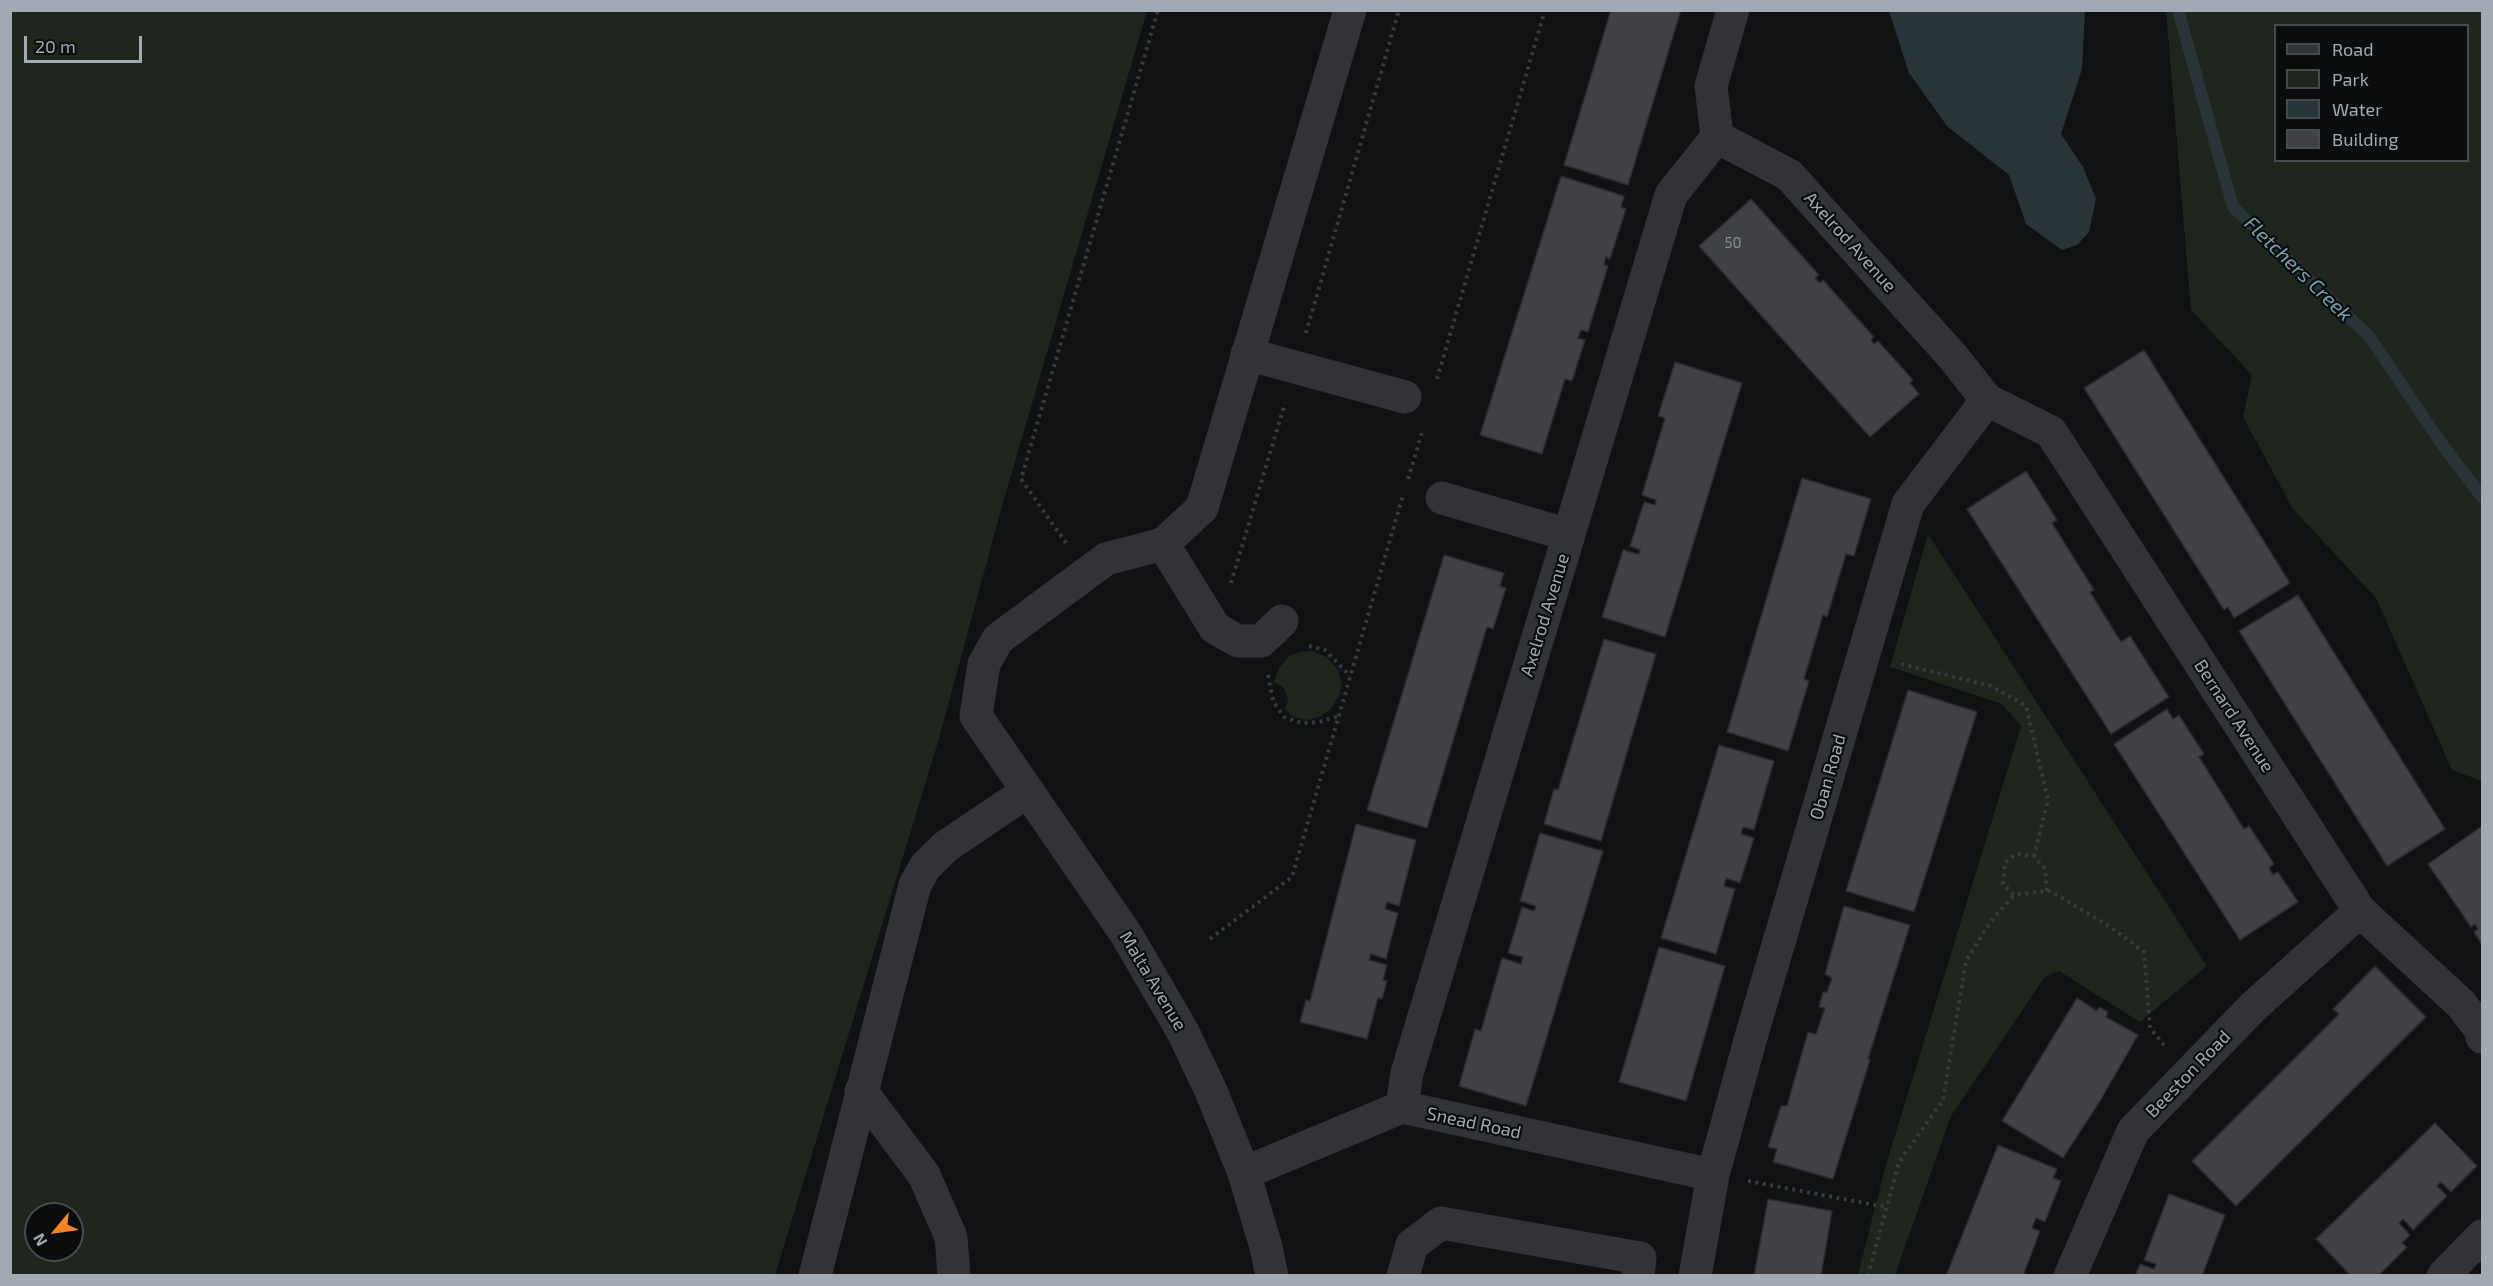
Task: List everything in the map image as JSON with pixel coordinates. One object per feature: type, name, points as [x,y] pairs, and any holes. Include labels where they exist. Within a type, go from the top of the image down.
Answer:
[{"type":"street","points":[[1086,572],[1106,559],[1163,544],[1202,508],[1350,10]]},
{"type":"street","points":[[1717,137],[1711,86],[1733,10]]},
{"type":"street","name":"Axelrod Avenue","points":[[1402,1107],[1407,1073],[1671,195],[1717,137],[1789,175],[1953,357],[1987,400]]},
{"type":"street","points":[[1247,354],[1296,368],[1420,393]]},
{"type":"street","name":"Bernard Avenue","points":[[1987,400],[2051,432],[2360,911],[2461,1004],[2480,1029],[2482,1037]]},
{"type":"street","name":"Oban Road","points":[[1695,1275],[1727,1177],[1751,1037],[1908,504],[1987,400]]},
{"type":"street","points":[[1442,498],[1569,535]]},
{"type":"street","points":[[1163,544],[1215,628],[1238,641],[1261,641],[1282,621]]},
{"type":"street","name":"Malta Avenue","points":[[1086,572],[998,639],[984,664],[976,716],[1152,976],[1198,1061],[1244,1173],[1262,1229],[1272,1275]]},
{"type":"street","points":[[815,1275],[861,1090],[919,875],[945,847],[1028,791]]},
{"type":"street","name":"Beeston Road","points":[[2070,1275],[2133,1131],[2253,1007],[2360,911]]},
{"type":"street","points":[[861,1090],[924,1175],[951,1237],[954,1275]]},
{"type":"street","name":"Snead Road","points":[[1244,1173],[1402,1107],[1727,1177]]},
{"type":"street","points":[[1403,1275],[1412,1245],[1441,1223],[1640,1258],[1638,1275]]},
{"type":"street","points":[[2444,1275],[2482,1236]]},
{"type":"path","points":[[1086,572],[1021,479],[1158,10]]},
{"type":"path","points":[[1228,590],[1296,368],[1399,10]]},
{"type":"path","points":[[1420,393],[1545,10]]},
{"type":"path","points":[[1407,481],[1424,423]]},
{"type":"path","points":[[1210,939],[1292,877],[1404,492]]},
{"type":"path","points":[[1064,540],[1075,535]]},
{"type":"path","points":[[1891,661],[1991,686],[2026,706],[2048,800],[2034,856]]},
{"type":"path","points":[[1267,665],[1273,701],[1284,717],[1300,723],[1319,722],[1339,716]]},
{"type":"path","points":[[2014,895],[2003,884],[2005,862],[2016,854],[2034,856],[2046,869],[2047,891]]},
{"type":"path","points":[[1868,1275],[1899,1162],[1942,1100],[1966,961],[1991,921],[2014,895],[2050,891],[2109,926],[2144,952],[2150,1028],[2189,1073]]},
{"type":"path","points":[[1727,1177],[1886,1207]]},
{"type":"green space","points":[[10,11],[1147,11],[1002,506],[938,742],[775,1275],[11,1275]]},
{"type":"green space","points":[[2166,11],[2482,11],[2482,781],[2452,770],[2376,598],[2293,509],[2243,417],[2252,375],[2191,310]]},
{"type":"green space","points":[[1928,534],[2207,966],[2140,1022],[2059,971],[2044,978],[1951,1116],[1895,1275],[1858,1275],[1885,1168],[2021,726],[2002,704],[1890,667]]},
{"type":"green space","points":[[1313,651],[1327,657],[1338,670],[1342,685],[1338,698],[1330,710],[1320,717],[1307,720],[1294,717],[1284,709],[1288,702],[1287,695],[1283,687],[1274,682],[1279,668],[1289,656]]},
{"type":"water","points":[[1889,11],[2085,11],[2082,69],[2061,134],[2083,167],[2096,199],[2089,232],[2077,245],[2062,250],[2026,224],[2009,175],[1947,126],[1909,73]]},
{"type":"building","points":[[1611,10],[1681,10],[1628,185],[1564,165]]},
{"type":"building","points":[[1561,176],[1624,196],[1621,207],[1626,209],[1610,259],[1606,257],[1604,265],[1608,266],[1588,332],[1581,330],[1578,338],[1585,340],[1572,381],[1565,379],[1542,454],[1480,435]]},
{"type":"building","points":[[1751,199],[1819,275],[1815,278],[1820,283],[1823,280],[1874,337],[1871,340],[1874,344],[1878,341],[1913,380],[1910,383],[1919,394],[1870,437],[1699,246]]},
{"type":"building","points":[[2144,350],[2290,583],[2234,618],[2228,607],[2224,610],[2084,388]]},
{"type":"building","points":[[1675,362],[1742,383],[1665,637],[1602,617],[1623,550],[1639,554],[1640,550],[1630,546],[1644,502],[1655,505],[1656,500],[1642,495],[1665,418],[1658,416]]},
{"type":"building","points":[[2026,471],[2057,520],[2052,523],[2094,590],[2090,592],[2121,642],[2130,636],[2169,697],[2111,734],[1967,509]]},
{"type":"building","points":[[1802,478],[1871,499],[1854,556],[1846,554],[1827,617],[1823,615],[1804,679],[1809,681],[1788,751],[1727,732]]},
{"type":"building","points":[[1444,555],[1504,573],[1500,586],[1506,588],[1493,629],[1487,627],[1427,828],[1367,810]]},
{"type":"building","points":[[2298,595],[2445,829],[2387,866],[2239,631]]},
{"type":"building","points":[[1604,639],[1656,654],[1601,841],[1544,824],[1554,789],[1558,790]]},
{"type":"building","points":[[1908,690],[1977,712],[1914,912],[1846,891]]},
{"type":"building","points":[[2167,709],[2173,719],[2179,715],[2204,754],[2199,757],[2244,829],[2249,826],[2274,864],[2269,868],[2273,875],[2278,872],[2298,902],[2240,940],[2114,744]]},
{"type":"building","points":[[1719,745],[1774,761],[1754,830],[1743,827],[1741,834],[1754,838],[1740,883],[1726,878],[1724,886],[1735,889],[1716,954],[1661,938]]},
{"type":"building","points":[[1356,824],[1416,840],[1399,906],[1387,902],[1385,909],[1398,913],[1386,959],[1371,954],[1369,960],[1387,965],[1383,980],[1387,981],[1382,999],[1378,998],[1367,1039],[1300,1022],[1306,1000],[1310,1001]]},
{"type":"building","points":[[2482,826],[2482,945],[2474,932],[2478,929],[2475,924],[2471,927],[2428,864]]},
{"type":"building","points":[[1540,833],[1603,851],[1526,1106],[1459,1086],[1475,1029],[1481,1031],[1502,958],[1521,964],[1523,957],[1508,953],[1522,907],[1534,911],[1536,906],[1520,901]]},
{"type":"building","points":[[1844,906],[1910,925],[1833,1179],[1773,1162],[1777,1149],[1768,1147],[1781,1106],[1787,1106],[1808,1032],[1816,1034],[1825,1008],[1819,1007],[1823,992],[1827,992],[1832,978],[1825,974]]},
{"type":"building","points":[[1659,947],[1725,966],[1686,1101],[1619,1082]]},
{"type":"building","points":[[2375,966],[2426,1017],[2236,1206],[2192,1161],[2339,1014],[2333,1009]]},
{"type":"building","points":[[2077,998],[2097,1011],[2099,1007],[2108,1012],[2106,1017],[2138,1035],[2100,1101],[2063,1158],[2002,1121]]},
{"type":"building","points":[[2435,1123],[2477,1166],[2451,1192],[2441,1182],[2437,1186],[2447,1196],[2413,1230],[2403,1219],[2399,1223],[2410,1235],[2402,1243],[2407,1247],[2378,1276],[2351,1276],[2316,1239]]},
{"type":"building","points":[[1998,1145],[2057,1169],[2053,1178],[2061,1181],[2045,1222],[2036,1218],[2032,1228],[2040,1231],[2023,1276],[1946,1276]]},
{"type":"building","points":[[2169,1194],[2225,1215],[2202,1276],[2135,1276],[2140,1264],[2154,1269],[2156,1264],[2144,1260]]},
{"type":"building","points":[[1768,1199],[1832,1211],[1821,1276],[1754,1276]]},
{"type":"waterway","name":"Fletchers Creek","points":[[2178,10],[2233,207],[2369,336],[2441,443],[2482,497]]}]
